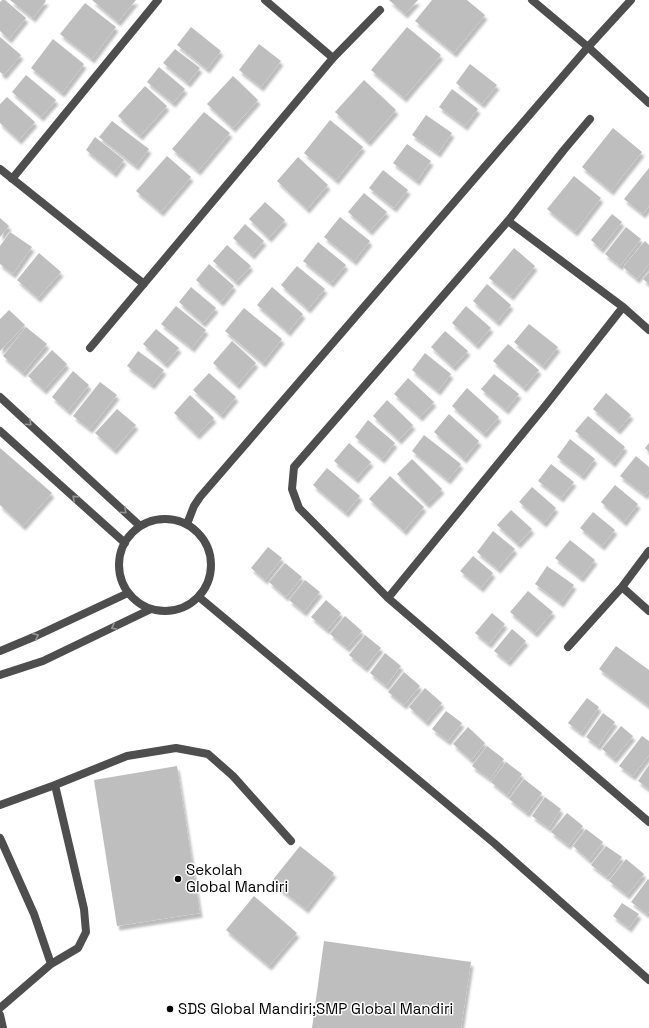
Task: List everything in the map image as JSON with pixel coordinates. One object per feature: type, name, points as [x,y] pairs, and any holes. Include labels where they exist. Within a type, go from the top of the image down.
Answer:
[{"type":"street","points":[[12,179],[158,0]]},
{"type":"street","points":[[265,0],[333,58]]},
{"type":"street","points":[[532,0],[588,47],[649,103]]},
{"type":"street","points":[[187,524],[194,506],[200,498],[588,47],[631,0]]},
{"type":"street","points":[[90,348],[333,58],[380,10]]},
{"type":"street","points":[[590,119],[563,150],[508,220],[294,467],[292,489],[299,508],[388,598],[649,822]]},
{"type":"street","points":[[0,169],[144,284]]},
{"type":"street","points":[[508,220],[623,307],[649,330]]},
{"type":"street","points":[[388,598],[546,405],[623,307]]},
{"type":"street","points":[[0,397],[140,526]]},
{"type":"street","points":[[0,431],[125,543]]},
{"type":"street","points":[[0,675],[43,661],[149,610],[174,610],[185,607],[199,597],[208,580],[211,566],[210,553],[201,536],[187,524],[175,520],[163,519],[152,521],[140,526],[131,533],[125,543],[120,558],[120,573],[128,593],[149,610]]},
{"type":"street","points":[[568,647],[622,587],[649,551]]},
{"type":"street","points":[[622,587],[649,611]]},
{"type":"street","points":[[0,651],[128,593]]},
{"type":"street","points":[[199,597],[494,843],[649,980]]},
{"type":"street","points":[[0,805],[127,756],[176,748],[208,754],[233,776],[291,842]]},
{"type":"street","points":[[0,1008],[52,964],[78,948],[86,932],[84,909],[55,785]]},
{"type":"street","points":[[0,838],[34,914],[52,964]]},
{"type":"street","points":[[0,1015],[3,1028]]},
{"type":"building","points":[[5,0],[26,18],[9,39],[0,31],[0,2]]},
{"type":"building","points":[[10,0],[45,0],[46,1],[33,18]]},
{"type":"building","points":[[92,0],[136,0],[118,22]]},
{"type":"building","points":[[389,0],[418,0],[405,14]]},
{"type":"building","points":[[432,0],[467,0],[485,15],[454,53],[415,21]]},
{"type":"building","points":[[85,3],[116,27],[92,59],[60,34]]},
{"type":"building","points":[[191,27],[221,51],[207,69],[177,45]]},
{"type":"building","points":[[407,27],[441,55],[404,98],[371,70]]},
{"type":"building","points":[[0,37],[21,55],[4,75],[0,72]]},
{"type":"building","points":[[53,39],[84,64],[62,93],[31,68]]},
{"type":"building","points":[[259,44],[281,61],[261,87],[239,70]]},
{"type":"building","points":[[175,49],[200,68],[188,83],[163,63]]},
{"type":"building","points":[[470,64],[497,85],[482,104],[456,83]]},
{"type":"building","points":[[159,67],[185,89],[173,103],[147,82]]},
{"type":"building","points":[[26,75],[56,100],[41,117],[12,92]]},
{"type":"building","points":[[233,76],[258,100],[233,128],[207,104]]},
{"type":"building","points":[[364,80],[396,110],[368,142],[335,112]]},
{"type":"building","points":[[145,86],[167,106],[140,136],[118,116]]},
{"type":"building","points":[[452,89],[478,109],[465,126],[439,107]]},
{"type":"building","points":[[7,97],[35,122],[19,140],[0,123],[0,104]]},
{"type":"building","points":[[204,112],[230,133],[198,171],[172,149]]},
{"type":"building","points":[[426,115],[452,133],[438,153],[412,135]]},
{"type":"building","points":[[330,120],[363,147],[336,180],[304,153]]},
{"type":"building","points":[[112,121],[149,149],[136,166],[99,137]]},
{"type":"building","points":[[613,128],[642,152],[611,191],[582,167]]},
{"type":"building","points":[[95,137],[124,160],[114,173],[86,150]]},
{"type":"building","points":[[407,144],[431,161],[417,181],[393,163]]},
{"type":"building","points":[[167,156],[191,177],[161,212],[136,191]]},
{"type":"building","points":[[298,157],[328,185],[307,209],[277,181]]},
{"type":"building","points":[[649,168],[649,206],[643,214],[624,199]]},
{"type":"building","points":[[383,170],[408,190],[394,208],[369,188]]},
{"type":"building","points":[[574,176],[601,198],[575,232],[547,209]]},
{"type":"building","points":[[364,193],[387,212],[370,231],[348,212]]},
{"type":"building","points":[[265,202],[285,220],[269,238],[249,219]]},
{"type":"building","points":[[612,214],[622,222],[601,249],[591,240]]},
{"type":"building","points":[[340,217],[370,241],[354,261],[324,237]]},
{"type":"building","points":[[0,218],[9,226],[0,237]]},
{"type":"building","points":[[245,224],[264,241],[252,255],[233,238]]},
{"type":"building","points":[[626,227],[641,239],[620,266],[605,254]]},
{"type":"building","points":[[10,232],[32,247],[13,274],[0,264],[0,246]]},
{"type":"building","points":[[645,241],[649,245],[649,264],[637,279],[623,267]]},
{"type":"building","points":[[318,242],[346,265],[331,283],[303,261]]},
{"type":"building","points":[[227,245],[251,266],[236,282],[213,261]]},
{"type":"building","points":[[514,248],[535,266],[511,296],[489,278]]},
{"type":"building","points":[[39,253],[61,272],[38,298],[17,280]]},
{"type":"building","points":[[209,264],[234,286],[221,302],[196,280]]},
{"type":"building","points":[[297,266],[325,289],[308,309],[281,285]]},
{"type":"building","points":[[649,272],[649,284],[643,279]]},
{"type":"building","points":[[487,284],[511,305],[497,322],[473,301]]},
{"type":"building","points":[[191,287],[216,308],[203,323],[179,302]]},
{"type":"building","points":[[272,287],[303,314],[288,332],[257,305]]},
{"type":"building","points":[[176,306],[206,330],[192,348],[161,324]]},
{"type":"building","points":[[466,306],[491,328],[476,345],[452,323]]},
{"type":"building","points":[[244,308],[282,339],[263,363],[225,331]]},
{"type":"building","points":[[9,310],[25,325],[0,351],[0,319]]},
{"type":"building","points":[[529,324],[558,347],[543,366],[514,342]]},
{"type":"building","points":[[26,327],[47,344],[23,373],[3,356]]},
{"type":"building","points":[[156,329],[179,348],[165,364],[143,344]]},
{"type":"building","points":[[445,331],[468,351],[453,367],[431,347]]},
{"type":"building","points":[[232,341],[256,363],[237,385],[213,363]]},
{"type":"building","points":[[508,344],[539,370],[524,388],[493,361]]},
{"type":"building","points":[[52,350],[67,364],[44,390],[28,376]]},
{"type":"building","points":[[138,351],[164,370],[152,385],[127,366]]},
{"type":"building","points":[[425,353],[451,374],[438,391],[412,370]]},
{"type":"building","points":[[73,371],[89,385],[68,411],[52,397]]},
{"type":"building","points":[[209,373],[236,397],[221,415],[193,390]]},
{"type":"building","points":[[494,374],[519,394],[506,410],[481,389]]},
{"type":"building","points":[[408,378],[434,402],[420,417],[394,394]]},
{"type":"building","points":[[100,382],[117,395],[90,429],[73,416]]},
{"type":"building","points":[[467,388],[499,417],[484,434],[452,406]]},
{"type":"building","points":[[606,393],[631,415],[618,430],[593,409]]},
{"type":"building","points":[[190,395],[214,418],[197,435],[174,413]]},
{"type":"building","points":[[387,400],[413,425],[399,440],[373,416]]},
{"type":"building","points":[[117,409],[136,425],[114,450],[95,433]]},
{"type":"building","points":[[449,414],[479,441],[464,459],[434,432]]},
{"type":"building","points":[[588,416],[625,447],[613,463],[575,431]]},
{"type":"building","points":[[368,420],[395,443],[382,459],[355,437]]},
{"type":"building","points":[[424,435],[461,464],[448,480],[412,451]]},
{"type":"building","points":[[570,439],[595,459],[582,476],[557,457]]},
{"type":"building","points":[[349,443],[371,462],[356,479],[334,461]]},
{"type":"building","points":[[649,443],[649,452],[645,448]]},
{"type":"building","points":[[0,448],[52,493],[23,526],[0,505]]},
{"type":"building","points":[[636,456],[649,467],[649,490],[645,495],[620,476]]},
{"type":"building","points":[[412,459],[442,489],[427,504],[397,474]]},
{"type":"building","points":[[551,464],[574,482],[561,498],[538,481]]},
{"type":"building","points":[[327,468],[360,496],[346,513],[313,485]]},
{"type":"building","points":[[390,476],[424,507],[404,531],[369,499]]},
{"type":"building","points":[[615,485],[638,504],[624,522],[601,502]]},
{"type":"building","points":[[532,487],[556,508],[544,523],[519,502]]},
{"type":"building","points":[[511,510],[532,529],[518,544],[497,525]]},
{"type":"building","points":[[593,512],[615,530],[602,546],[580,528]]},
{"type":"building","points":[[493,531],[515,549],[498,569],[477,552]]},
{"type":"building","points":[[570,540],[595,560],[581,578],[555,558]]},
{"type":"building","points":[[268,547],[282,558],[265,580],[251,568]]},
{"type":"building","points":[[473,556],[493,573],[481,588],[460,571]]},
{"type":"building","points":[[285,563],[302,577],[286,597],[269,582]]},
{"type":"building","points":[[547,566],[574,585],[561,603],[535,584]]},
{"type":"building","points":[[305,580],[320,592],[304,612],[289,600]]},
{"type":"building","points":[[528,591],[553,612],[535,633],[510,612]]},
{"type":"building","points":[[326,600],[341,613],[327,630],[311,617]]},
{"type":"building","points":[[492,613],[505,624],[489,644],[475,633]]},
{"type":"building","points":[[345,616],[362,631],[347,648],[330,634]]},
{"type":"building","points":[[512,629],[526,641],[508,662],[494,651]]},
{"type":"building","points":[[365,635],[381,648],[365,668],[349,655]]},
{"type":"building","points":[[616,646],[649,670],[649,706],[599,669]]},
{"type":"building","points":[[385,653],[401,666],[386,686],[370,673]]},
{"type":"building","points":[[404,672],[420,686],[404,705],[388,692]]},
{"type":"building","points":[[425,688],[442,703],[426,722],[409,707]]},
{"type":"building","points":[[587,698],[599,707],[581,733],[568,723]]},
{"type":"building","points":[[446,711],[462,723],[448,741],[432,729]]},
{"type":"building","points":[[603,713],[615,722],[598,746],[586,737]]},
{"type":"building","points":[[621,726],[633,736],[614,759],[602,749]]},
{"type":"building","points":[[468,727],[485,743],[471,760],[453,744]]},
{"type":"building","points":[[642,736],[649,741],[649,755],[633,776],[619,766]]},
{"type":"building","points":[[487,746],[504,759],[490,779],[472,766]]},
{"type":"building","points":[[506,762],[522,774],[507,795],[491,782]]},
{"type":"building","points":[[649,765],[649,789],[638,781]]},
{"type":"building","points":[[177,766],[200,913],[117,926],[94,780]]},
{"type":"building","points":[[524,779],[542,793],[527,813],[509,799]]},
{"type":"building","points":[[545,797],[561,809],[549,828],[532,816]]},
{"type":"building","points":[[567,813],[583,826],[568,845],[551,832]]},
{"type":"building","points":[[586,829],[603,842],[589,860],[573,846]]},
{"type":"building","points":[[300,846],[334,873],[306,909],[271,882]]},
{"type":"building","points":[[606,846],[622,857],[607,877],[591,865]]},
{"type":"building","points":[[626,859],[644,874],[627,895],[609,881]]},
{"type":"building","points":[[648,879],[649,911],[647,914],[631,902]]},
{"type":"building","points":[[254,896],[297,933],[269,966],[226,930]]},
{"type":"building","points":[[622,903],[639,914],[629,928],[613,916]]},
{"type":"building","points":[[324,941],[471,962],[461,1028],[312,1028]]},
{"type":"place","name":"Sekolah Global Mandiri","points":[[178,879]]},
{"type":"place","name":"SDS Global Mandiri;SMP Global Mandiri","points":[[170,1009]]}]
